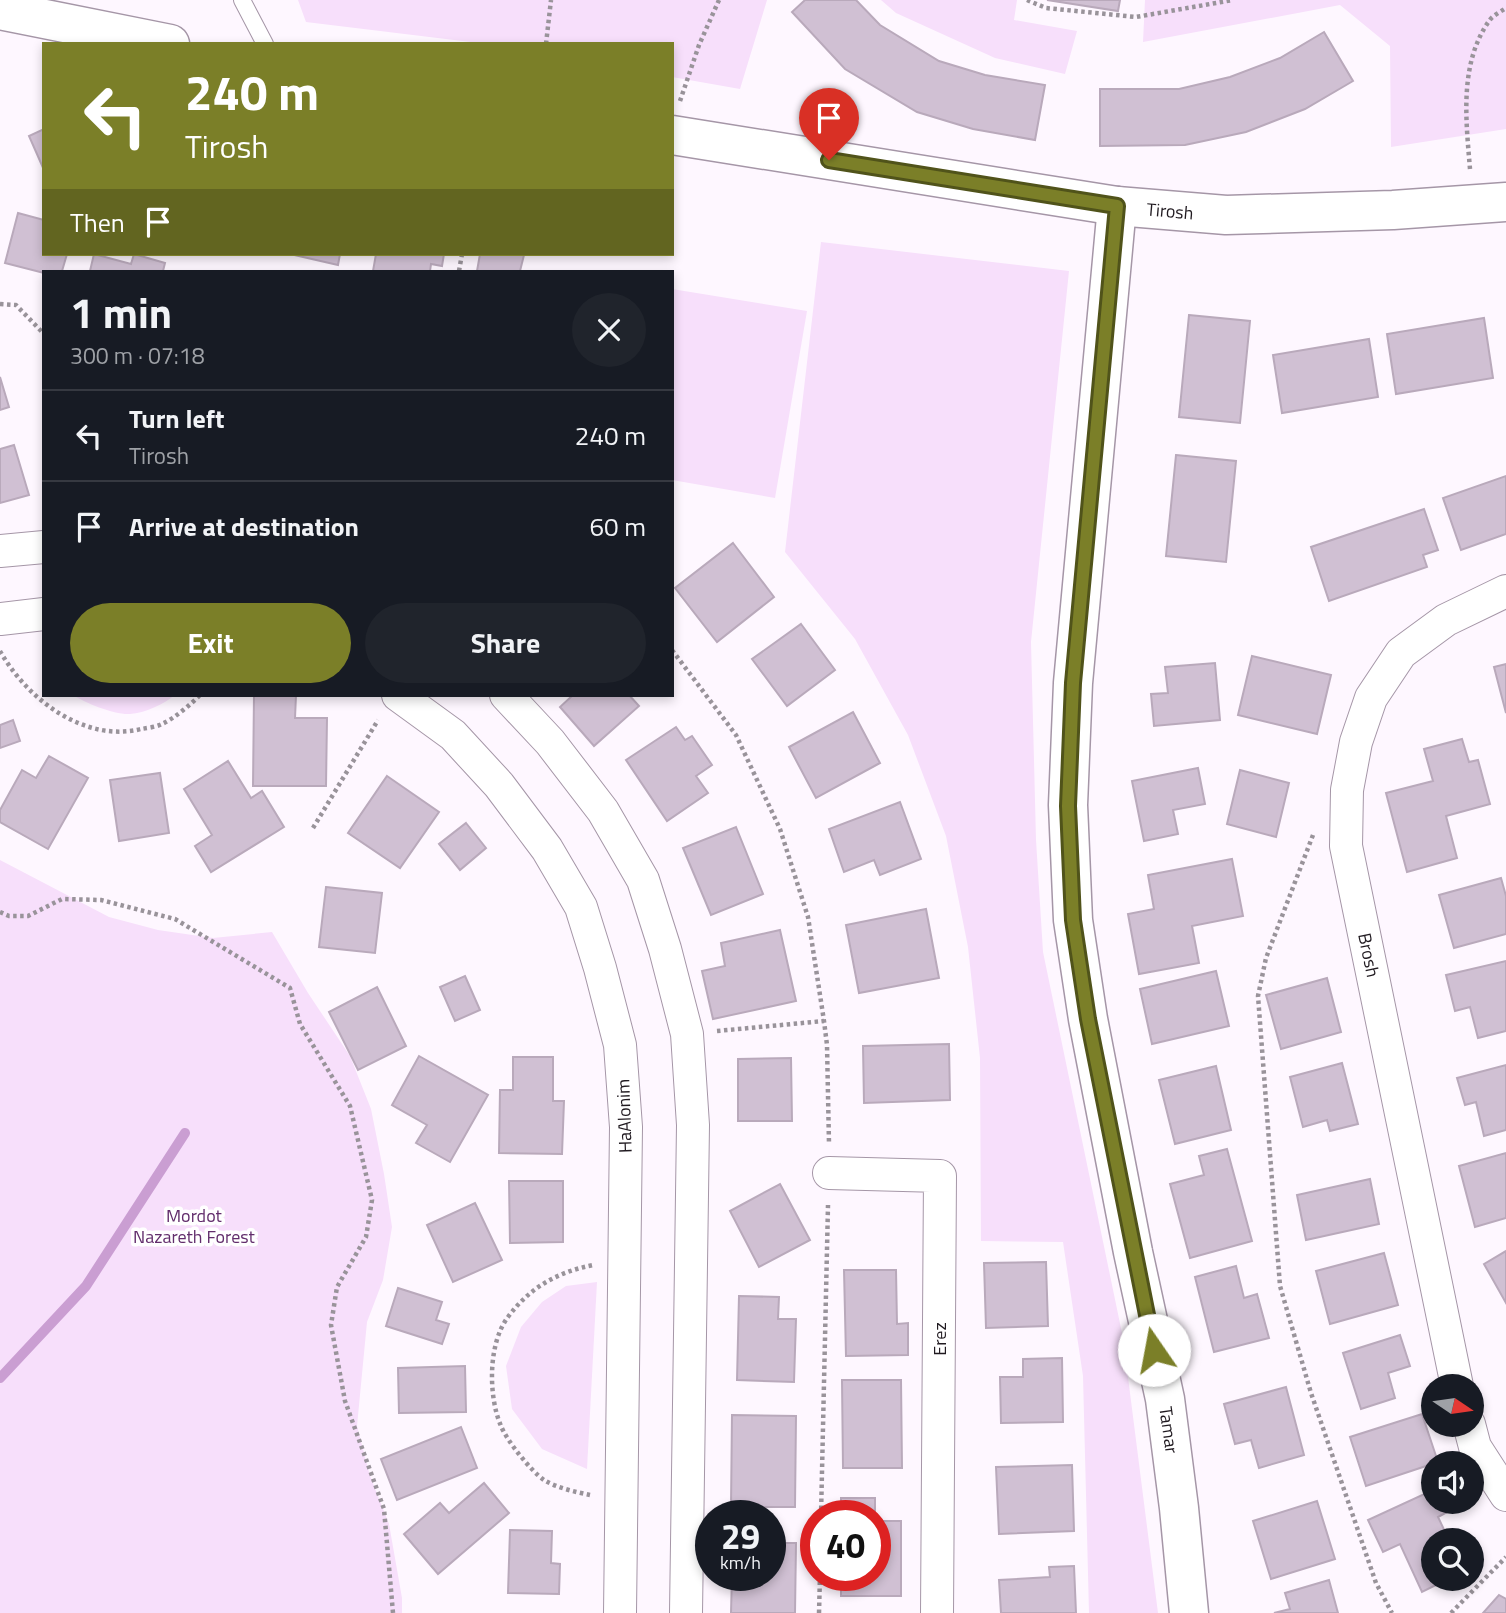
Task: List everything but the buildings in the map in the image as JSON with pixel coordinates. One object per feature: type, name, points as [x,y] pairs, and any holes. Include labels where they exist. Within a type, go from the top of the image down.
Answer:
[{"type":"street","points":[[0,10],[160,42]]},
{"type":"street","name":"Tirosh","points":[[676,118],[1117,206],[1226,215],[1490,203]]},
{"type":"street","name":"Tamar","points":[[1117,206],[1073,683],[1068,806],[1073,920],[1088,1019],[1133,1252],[1165,1399],[1189,1613]]},
{"type":"street","points":[[0,551],[42,547]]},
{"type":"street","name":"Brosh","points":[[1455,1374],[1346,846],[1347,790],[1356,743],[1371,698],[1401,653],[1446,620],[1506,591]]},
{"type":"street","points":[[0,619],[42,614]]},
{"type":"street","points":[[508,697],[550,741],[603,811],[643,880],[665,949],[687,1034],[693,1125],[686,1613]]},
{"type":"street","name":"HaAlonim","points":[[389,706],[453,735],[499,785],[547,849],[581,907],[620,1045],[626,1127],[620,1613]]},
{"type":"street","name":"Erez","points":[[829,1173],[940,1176],[937,1613]]},
{"type":"street","points":[[1472,1437],[1475,1447],[1506,1495]]},
{"type":"lane","points":[[242,0],[264,42]]},
{"type":"path","points":[[546,42],[551,0]]},
{"type":"path","points":[[676,118],[699,45],[719,0]]},
{"type":"path","points":[[1027,0],[1046,8],[1136,17],[1233,0]]},
{"type":"path","points":[[1490,203],[1466,119],[1469,62],[1489,19],[1506,8]]},
{"type":"path","points":[[0,304],[16,304],[42,332]]},
{"type":"path","points":[[0,651],[34,694],[64,716],[96,729],[125,733],[161,725],[197,697]]},
{"type":"path","points":[[674,653],[736,735],[780,828],[808,916],[827,1045],[829,1173],[821,1500]]},
{"type":"path","points":[[313,828],[389,706]]},
{"type":"path","points":[[1314,832],[1266,958],[1258,996],[1280,1286],[1311,1393],[1376,1583],[1392,1613]]},
{"type":"path","points":[[0,912],[9,916],[28,916],[62,899],[101,900],[175,919],[290,988],[300,1024],[349,1106],[372,1200],[366,1237],[337,1287],[331,1325],[345,1401],[384,1509],[393,1613]]},
{"type":"path","points":[[687,1034],[824,1021]]},
{"type":"path","points":[[621,1500],[576,1492],[545,1480],[520,1455],[501,1426],[492,1385],[495,1345],[507,1318],[535,1289],[567,1270],[625,1258]]},
{"type":"path","points":[[1451,1613],[1506,1558]]},
{"type":"path","points":[[819,1613],[820,1591]]},
{"type":"green space","points":[[298,0],[767,0],[740,89],[674,77],[674,42],[471,42],[306,22]]},
{"type":"green space","points":[[881,0],[1017,0],[1014,20],[1077,31],[1065,74],[995,58],[896,13]]},
{"type":"green space","points":[[1145,0],[1506,0],[1506,129],[1391,147],[1390,46],[1340,5],[1143,42]]},
{"type":"green space","points":[[821,242],[1069,271],[1031,642],[1036,840],[1043,952],[1123,1338],[1158,1613],[1089,1613],[1083,1376],[1063,1242],[981,1241],[980,1058],[968,947],[946,836],[908,735],[855,639],[785,552]]},
{"type":"green space","points":[[674,289],[807,311],[775,498],[674,480]]},
{"type":"green space","points":[[77,697],[172,697],[154,708],[130,714],[116,713]]},
{"type":"green space","name":"Mordot Nazareth Forest","points":[[0,860],[109,917],[158,930],[213,938],[272,932],[350,1056],[371,1109],[392,1227],[383,1280],[367,1322],[357,1426],[370,1476],[389,1524],[402,1598],[402,1613],[0,1613]]},
{"type":"green space","points":[[597,1282],[587,1469],[542,1449],[512,1409],[506,1366],[521,1327],[542,1302],[566,1286]]},
{"type":"waterway","points":[[0,1378],[86,1286],[185,1133]]},
{"type":"route","points":[[829,160],[1117,206],[1073,683],[1068,806],[1073,920],[1088,1019],[1154,1350]]}]
